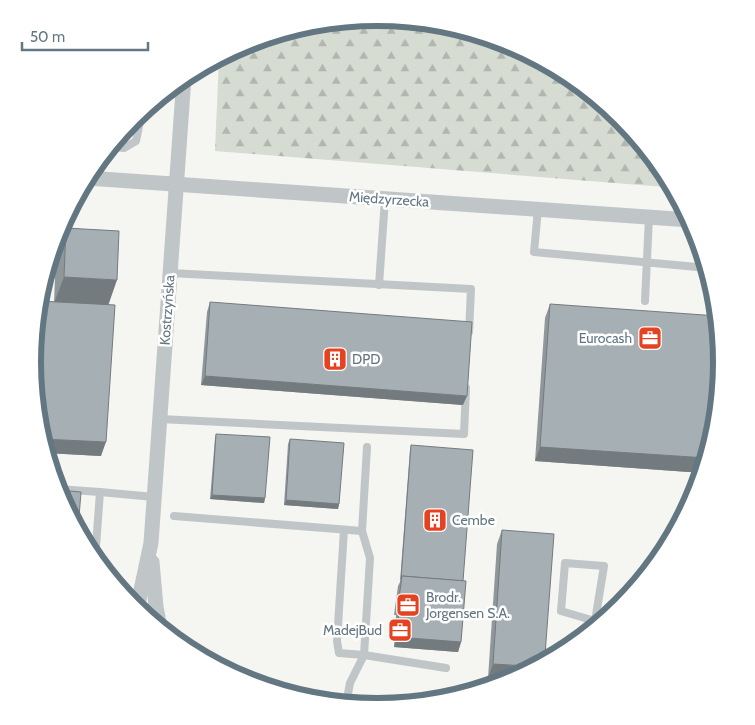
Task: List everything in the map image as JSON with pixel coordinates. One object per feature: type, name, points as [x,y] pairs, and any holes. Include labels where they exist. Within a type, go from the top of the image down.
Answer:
[{"type":"street","name":"Kostrzyńska","points":[[151,543],[183,89]]},
{"type":"street","name":"Międzyrzecka","points":[[96,179],[681,219]]},
{"type":"street","points":[[139,599],[151,543]]},
{"type":"street","points":[[151,543],[158,616]]},
{"type":"lane","points":[[120,147],[124,148],[136,141],[139,126]]},
{"type":"lane","points":[[379,285],[384,199]]},
{"type":"lane","points":[[538,209],[534,252],[700,267]]},
{"type":"lane","points":[[645,301],[649,217]]},
{"type":"lane","points":[[170,273],[379,285],[471,288],[469,337]]},
{"type":"lane","points":[[160,419],[464,434],[467,376]]},
{"type":"lane","points":[[347,697],[350,683],[364,655],[370,558],[362,531],[367,447]]},
{"type":"lane","points":[[66,490],[154,497]]},
{"type":"lane","points":[[97,547],[100,492]]},
{"type":"lane","points":[[174,516],[362,531]]},
{"type":"lane","points":[[344,530],[337,641],[339,653],[446,668]]},
{"type":"lane","points":[[590,623],[561,611],[565,563],[604,566],[596,617]]},
{"type":"green space","points":[[356,27],[399,27],[443,33],[486,44],[546,71],[582,96],[615,125],[644,158],[664,187],[215,151],[219,66],[269,44],[312,33]]},
{"type":"building","points":[[70,228],[119,231],[117,280],[64,277],[66,237]]},
{"type":"building","points":[[47,301],[115,305],[106,442],[51,439],[44,406],[41,362]]},
{"type":"building","name":"DPD","points":[[210,302],[472,322],[467,396],[205,376]]},
{"type":"building","points":[[550,304],[710,315],[714,362],[713,384],[711,406],[700,458],[540,447]]},
{"type":"building","points":[[216,434],[270,437],[265,498],[212,495]]},
{"type":"building","points":[[290,439],[344,443],[339,504],[286,500]]},
{"type":"building","name":"Cembe","points":[[411,445],[473,450],[463,581],[402,576],[401,579]]},
{"type":"building","points":[[67,491],[81,492],[79,517]]},
{"type":"building","points":[[502,530],[554,534],[545,654],[540,655],[522,666],[493,664]]},
{"type":"building","points":[[402,576],[466,581],[461,642],[397,637],[398,605]]},
{"type":"place","name":"Eurocash","points":[[650,338]]},
{"type":"place","name":"DPD","points":[[335,359]]},
{"type":"place","name":"Cembe","points":[[435,520]]},
{"type":"place","name":"Brodr. Jorgensen S.A.","points":[[408,605]]},
{"type":"place","name":"MadejBud","points":[[400,630]]}]
